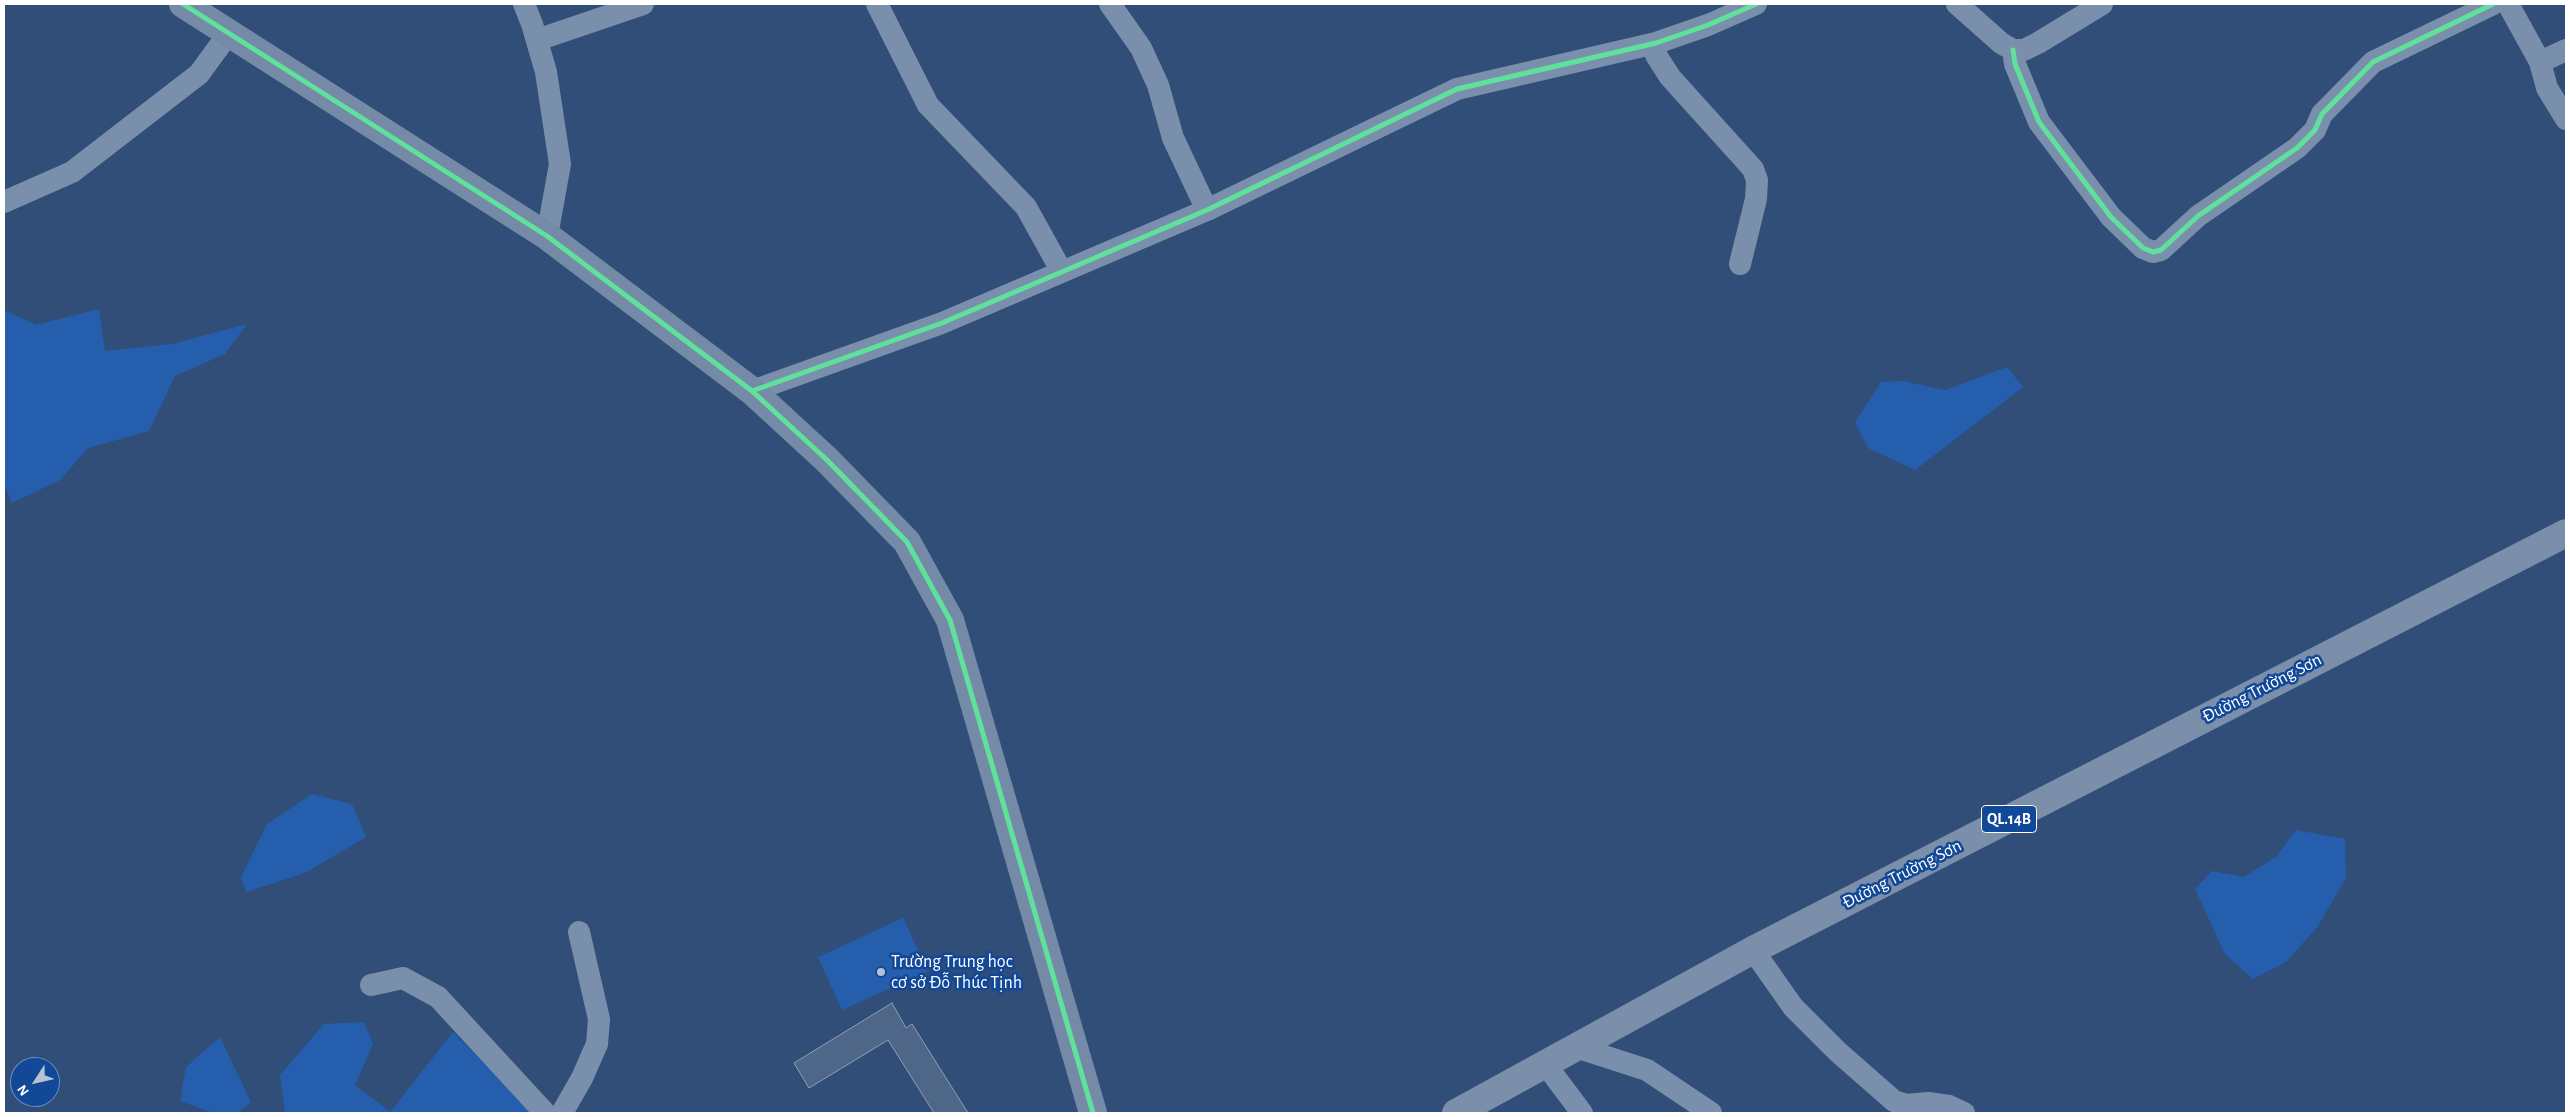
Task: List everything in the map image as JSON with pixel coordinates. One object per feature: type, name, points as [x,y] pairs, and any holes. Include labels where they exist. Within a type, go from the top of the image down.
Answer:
[{"type":"highway","name":"Đường Trường Sơn","points":[[1456,1113],[1578,1048],[1753,950],[2564,537]]},
{"type":"street","points":[[183,4],[547,236],[752,391],[827,460],[907,542],[950,620],[1093,1113]]},
{"type":"street","points":[[524,4],[546,72],[560,164],[547,236]]},
{"type":"street","points":[[537,40],[643,4]]},
{"type":"street","points":[[877,4],[928,105],[972,148],[1026,207],[1062,272]]},
{"type":"street","points":[[1110,4],[1144,55],[1158,85],[1173,138],[1206,210]]},
{"type":"street","points":[[752,391],[942,322],[1062,272],[1206,210],[1457,89],[1656,43],[1708,25],[1756,4]]},
{"type":"street","points":[[1957,4],[2001,43],[2013,50],[2024,50],[2038,43],[2102,4]]},
{"type":"street","points":[[2013,50],[2015,64],[2039,122],[2110,217],[2143,248],[2153,252],[2161,250],[2198,216],[2297,148],[2315,130],[2322,114],[2374,62],[2493,4]]},
{"type":"street","points":[[2508,4],[2540,62],[2547,88],[2566,119]]},
{"type":"street","points":[[4,202],[72,172],[199,74],[229,33]]},
{"type":"street","points":[[1656,43],[1656,55],[1670,77],[1753,169],[1758,180],[1756,199],[1740,264]]},
{"type":"street","points":[[2540,62],[2566,50]]},
{"type":"street","points":[[562,1113],[582,1078],[597,1044],[600,1019],[579,932]]},
{"type":"street","points":[[1753,950],[1793,1006],[1838,1052],[1894,1101],[1906,1106],[1928,1103],[1949,1106],[1964,1113]]},
{"type":"street","points":[[371,986],[404,978],[438,997],[545,1113]]},
{"type":"street","points":[[1578,1048],[1647,1070],[1711,1113]]},
{"type":"street","points":[[1546,1065],[1582,1113]]},
{"type":"shaded area","points":[[99,309],[105,351],[172,344],[247,324],[225,354],[175,376],[149,431],[88,448],[60,480],[12,503],[4,483],[4,310],[36,325]]},
{"type":"shaded area","points":[[2007,367],[2023,387],[1915,470],[1868,448],[1855,422],[1881,382],[1903,381],[1945,390]]},
{"type":"shaded area","points":[[312,794],[352,804],[366,837],[305,873],[246,892],[241,877],[267,824]]},
{"type":"shaded area","points":[[2296,830],[2345,839],[2346,878],[2318,926],[2286,962],[2253,979],[2225,954],[2195,889],[2212,871],[2244,877],[2276,857]]},
{"type":"shaded area","points":[[903,918],[928,971],[842,1010],[818,957]]},
{"type":"shaded area","points":[[364,1022],[373,1044],[355,1085],[390,1112],[453,1032],[533,1113],[285,1113],[280,1075],[324,1024]]},
{"type":"shaded area","points":[[220,1037],[251,1102],[238,1113],[213,1113],[180,1101],[186,1067]]},
{"type":"building","points":[[892,1003],[906,1028],[912,1024],[968,1113],[934,1113],[888,1040],[809,1088],[794,1063]]},
{"type":"cycle path","points":[[183,4],[547,236],[752,391],[827,460],[907,542],[950,620],[1093,1113]]},
{"type":"cycle path","points":[[752,391],[942,323],[1207,210],[1457,89],[1656,43],[1708,25],[1756,4]]},
{"type":"cycle path","points":[[2013,50],[2015,64],[2039,122],[2111,217],[2143,248],[2153,252],[2161,250],[2198,216],[2297,148],[2315,130],[2322,114],[2373,62],[2493,4]]},
{"type":"place","name":"Trường Trung học cơ sở Đỗ Thúc Tịnh","points":[[881,972]]}]
